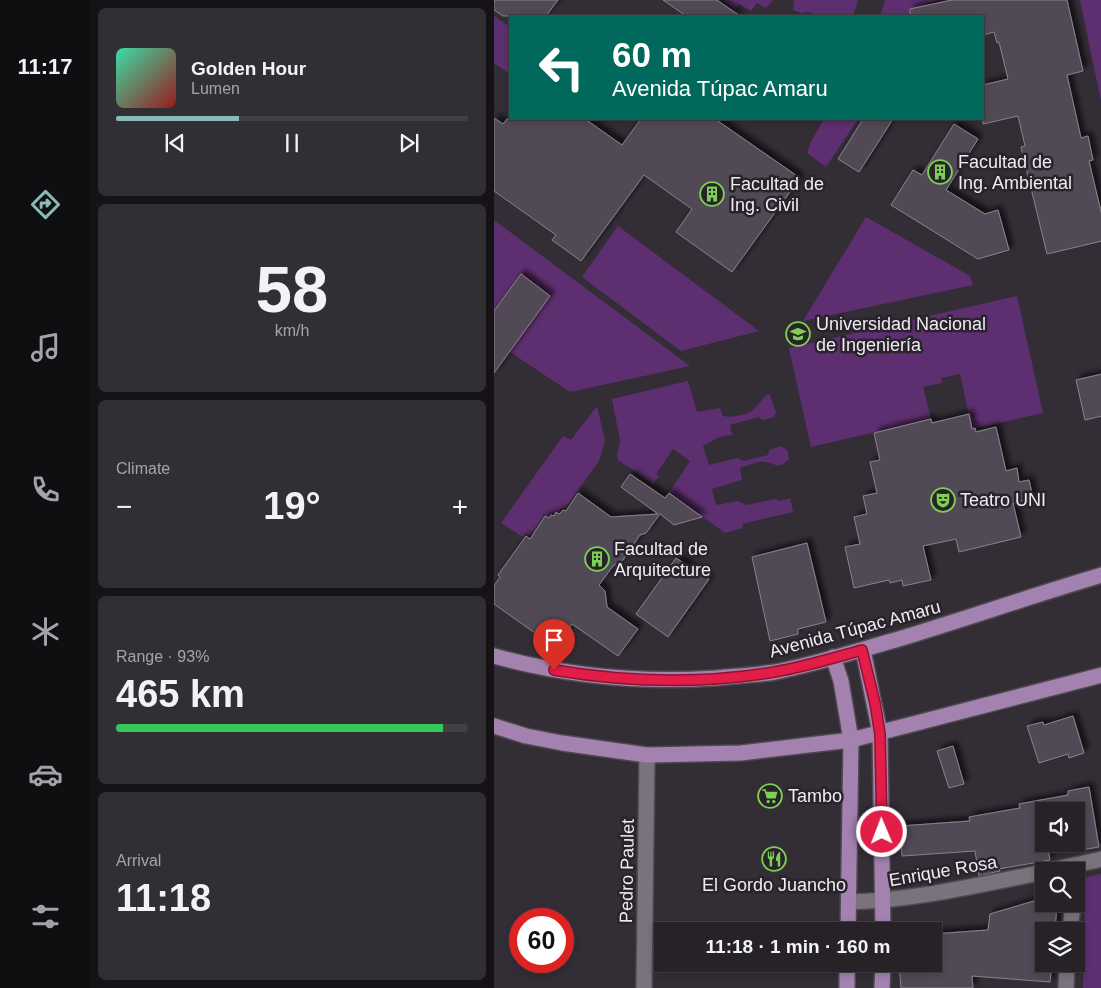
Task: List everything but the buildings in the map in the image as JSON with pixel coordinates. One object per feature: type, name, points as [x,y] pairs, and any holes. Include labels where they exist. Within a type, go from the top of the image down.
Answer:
[{"type":"main road","name":"Avenida Túpac Amaru","points":[[494,656],[540,668],[581,675],[683,680],[760,674],[802,666],[862,650],[1101,575]]},
{"type":"main road","points":[[862,650],[875,703],[880,734],[883,922]]},
{"type":"main road","points":[[834,657],[841,681],[851,740],[848,922]]},
{"type":"main road","points":[[494,726],[526,736],[562,743],[647,755],[741,753],[851,740],[880,734],[1101,675]]},
{"type":"main road","points":[[847,972],[847,988]]},
{"type":"main road","points":[[882,972],[882,988]]},
{"type":"street","name":"Pedro Paulet","points":[[644,988],[647,755]]},
{"type":"street","name":"Enrique Rosa","points":[[1085,865],[1101,860]]},
{"type":"street","name":"Enrique Rosa","points":[[849,902],[919,897],[1035,874]]},
{"type":"street","points":[[1066,988],[1067,972]]},
{"type":"shaded area","points":[[722,0],[773,0],[766,8],[757,3],[751,11],[739,4],[735,9]]},
{"type":"shaded area","points":[[794,0],[858,0],[853,15],[817,15],[793,10]]},
{"type":"shaded area","points":[[885,0],[941,0],[927,3],[920,15],[880,15]]},
{"type":"shaded area","points":[[1080,0],[1101,0],[1101,101]]},
{"type":"shaded area","points":[[494,16],[509,26],[509,73],[494,63]]},
{"type":"shaded area","points":[[823,120],[857,120],[826,167],[807,153]]},
{"type":"shaded area","points":[[866,217],[970,276],[973,285],[803,321]]},
{"type":"shaded area","points":[[494,220],[690,366],[570,392],[510,352],[521,275],[494,311]]},
{"type":"shaded area","points":[[618,226],[759,331],[681,351],[582,277]]},
{"type":"shaded area","points":[[1017,296],[1043,413],[972,429],[960,374],[941,378],[942,383],[923,387],[931,419],[811,447],[789,348]]},
{"type":"shaded area","points":[[688,381],[697,412],[720,408],[723,416],[739,416],[753,410],[767,395],[770,395],[776,413],[774,417],[763,420],[758,417],[730,425],[732,435],[719,437],[703,446],[709,465],[737,458],[744,461],[768,455],[769,450],[781,446],[787,450],[789,459],[782,465],[761,462],[740,468],[742,480],[712,489],[716,505],[738,501],[746,505],[790,498],[793,512],[742,524],[743,528],[725,533],[669,493],[690,461],[673,449],[656,474],[659,476],[653,484],[618,460],[620,441],[612,399]]},
{"type":"shaded area","points":[[597,406],[605,441],[599,461],[565,508],[562,508],[559,512],[556,510],[549,516],[544,514],[530,536],[525,533],[523,537],[501,523],[563,436],[571,440]]},
{"type":"shaded area","points":[[1101,874],[1101,988],[1083,988],[1083,972],[1085,972],[1086,877]]},
{"type":"place","name":"Facultad de Ing. Ambiental","points":[[940,172]]},
{"type":"place","name":"Facultad de Ing. Civil","points":[[712,194]]},
{"type":"place","name":"Universidad Nacional de Ingeniería","points":[[798,334]]},
{"type":"place","name":"Teatro UNI","points":[[943,500]]},
{"type":"place","name":"Facultad de Arquitecture","points":[[597,559]]},
{"type":"place","name":"Tambo","points":[[770,796]]},
{"type":"place","name":"El Gordo Juancho","points":[[774,859]]},
{"type":"route","points":[[554,670],[581,675],[683,680],[774,672],[862,650],[875,703],[880,734],[882,832]]}]
